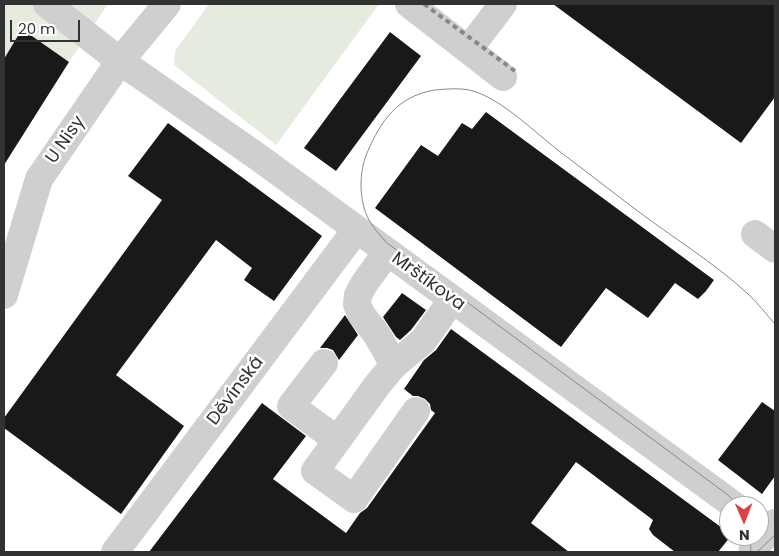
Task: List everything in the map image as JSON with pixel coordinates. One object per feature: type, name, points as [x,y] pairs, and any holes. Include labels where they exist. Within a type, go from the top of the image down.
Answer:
[{"type":"street","name":"Mrštíkova","points":[[47,4],[120,61],[258,157],[721,496]]},
{"type":"street","name":"U Nisy","points":[[4,295],[39,179],[120,61],[167,4]]},
{"type":"street","points":[[409,4],[503,77]]},
{"type":"street","points":[[468,50],[503,4]]},
{"type":"street","name":"Děvínská","points":[[115,552],[356,230]]},
{"type":"street","points":[[387,252],[364,284],[358,295],[358,304],[361,314],[377,335],[394,365]]},
{"type":"street","points":[[416,411],[354,498],[315,471],[378,384],[394,365],[423,341],[452,300]]},
{"type":"street","points":[[324,363],[291,406],[338,440]]},
{"type":"shaded area","points":[[4,4],[108,4],[69,62],[22,29],[4,59]]},
{"type":"shaded area","points":[[209,4],[379,4],[276,145],[174,65],[175,51]]},
{"type":"building","points":[[553,4],[775,4],[775,97],[741,143]]},
{"type":"building","points":[[22,29],[69,62],[4,165],[4,59]]},
{"type":"building","points":[[390,32],[421,56],[336,171],[304,148]]},
{"type":"building","points":[[486,112],[714,280],[706,291],[698,299],[675,283],[648,318],[606,288],[561,347],[375,208],[421,145],[438,156],[462,123],[472,129]]},
{"type":"building","points":[[168,123],[322,236],[274,301],[244,280],[252,268],[216,240],[116,375],[184,426],[121,514],[4,428],[4,418],[162,200],[128,176]]},
{"type":"building","points":[[402,293],[426,310],[411,330],[400,340],[383,317]]},
{"type":"building","points":[[345,315],[358,335],[339,360],[333,350],[320,348]]},
{"type":"building","points":[[451,329],[719,526],[719,546],[723,546],[718,552],[675,552],[653,535],[649,529],[653,520],[576,462],[531,523],[569,552],[149,552],[262,403],[306,436],[273,479],[346,533],[360,513],[367,508],[435,413],[431,410],[430,404],[425,399],[413,396],[404,389],[424,360],[436,350]]},
{"type":"building","points":[[762,402],[775,411],[775,476],[762,494],[718,460]]},
{"type":"tram line","points":[[729,496],[387,243],[369,220],[362,201],[362,168],[372,141],[392,111],[422,93],[435,90],[465,89],[481,94],[506,108],[626,202],[720,271],[751,297],[775,324]]},
{"type":"tram line","points":[[757,552],[775,535]]},
{"type":"tram line","points":[[751,546],[751,552]]},
{"type":"railway","points":[[424,4],[515,71]]}]
